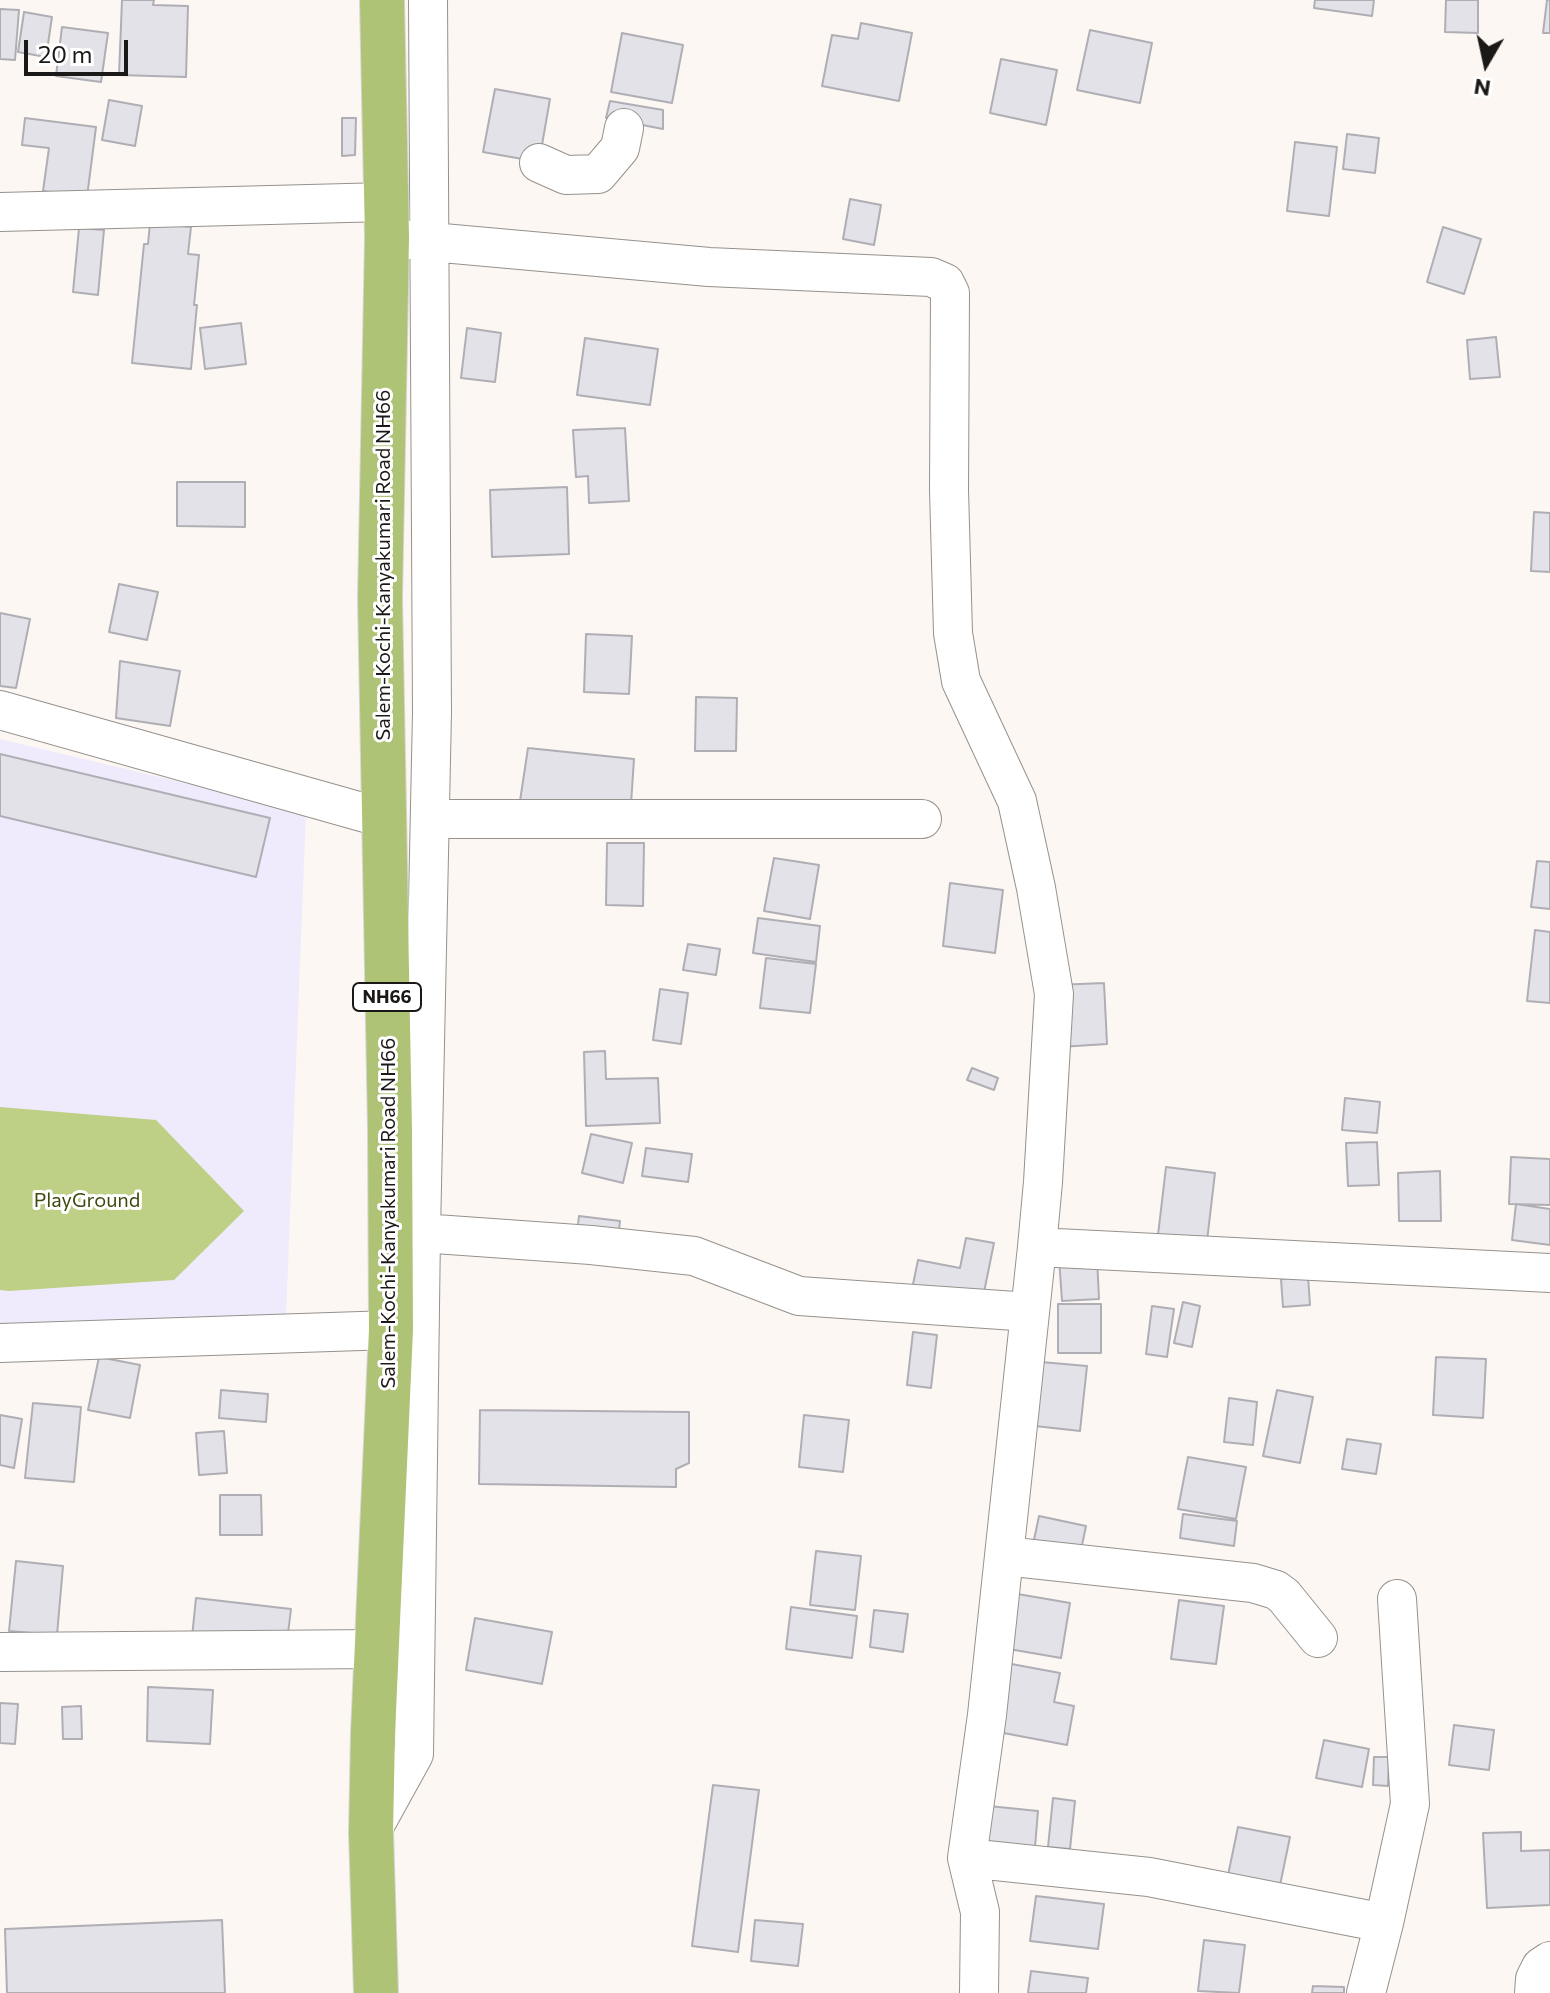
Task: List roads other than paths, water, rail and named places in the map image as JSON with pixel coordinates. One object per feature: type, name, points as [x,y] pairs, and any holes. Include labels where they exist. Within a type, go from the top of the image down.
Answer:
[{"type":"highway","name":"Salem-Kochi-Kanyakumari Road NH66","points":[[376,1993],[371,1832],[391,1330],[380,598],[400,228],[382,0]]},
{"type":"street","points":[[371,1832],[414,1754],[432,712],[400,228],[428,0]]},
{"type":"street","points":[[539,163],[566,175],[598,174],[620,148],[624,128]]},
{"type":"street","points":[[0,212],[400,228],[709,267],[931,277],[945,283],[950,293],[949,490],[953,633],[961,681],[1017,801],[1054,994],[1037,1247],[987,1715],[967,1858],[980,1912],[979,1993]]},
{"type":"street","points":[[0,710],[383,818]]},
{"type":"street","points":[[430,819],[922,819]]},
{"type":"street","points":[[421,1233],[694,1256],[799,1296],[1030,1312]]},
{"type":"street","points":[[1037,1247],[1550,1273]]},
{"type":"street","points":[[0,1343],[391,1330]]},
{"type":"street","points":[[1005,1556],[1253,1583],[1276,1590],[1284,1596],[1318,1638]]},
{"type":"street","points":[[1366,1993],[1410,1804],[1397,1599]]},
{"type":"street","points":[[0,1652],[376,1649]]},
{"type":"street","points":[[967,1858],[1149,1877],[1384,1923]]},
{"type":"street","points":[[1534,1993],[1535,1979],[1541,1967],[1550,1961]]},
{"type":"park label","name":"PlayGround","points":[[87,1200]]}]
